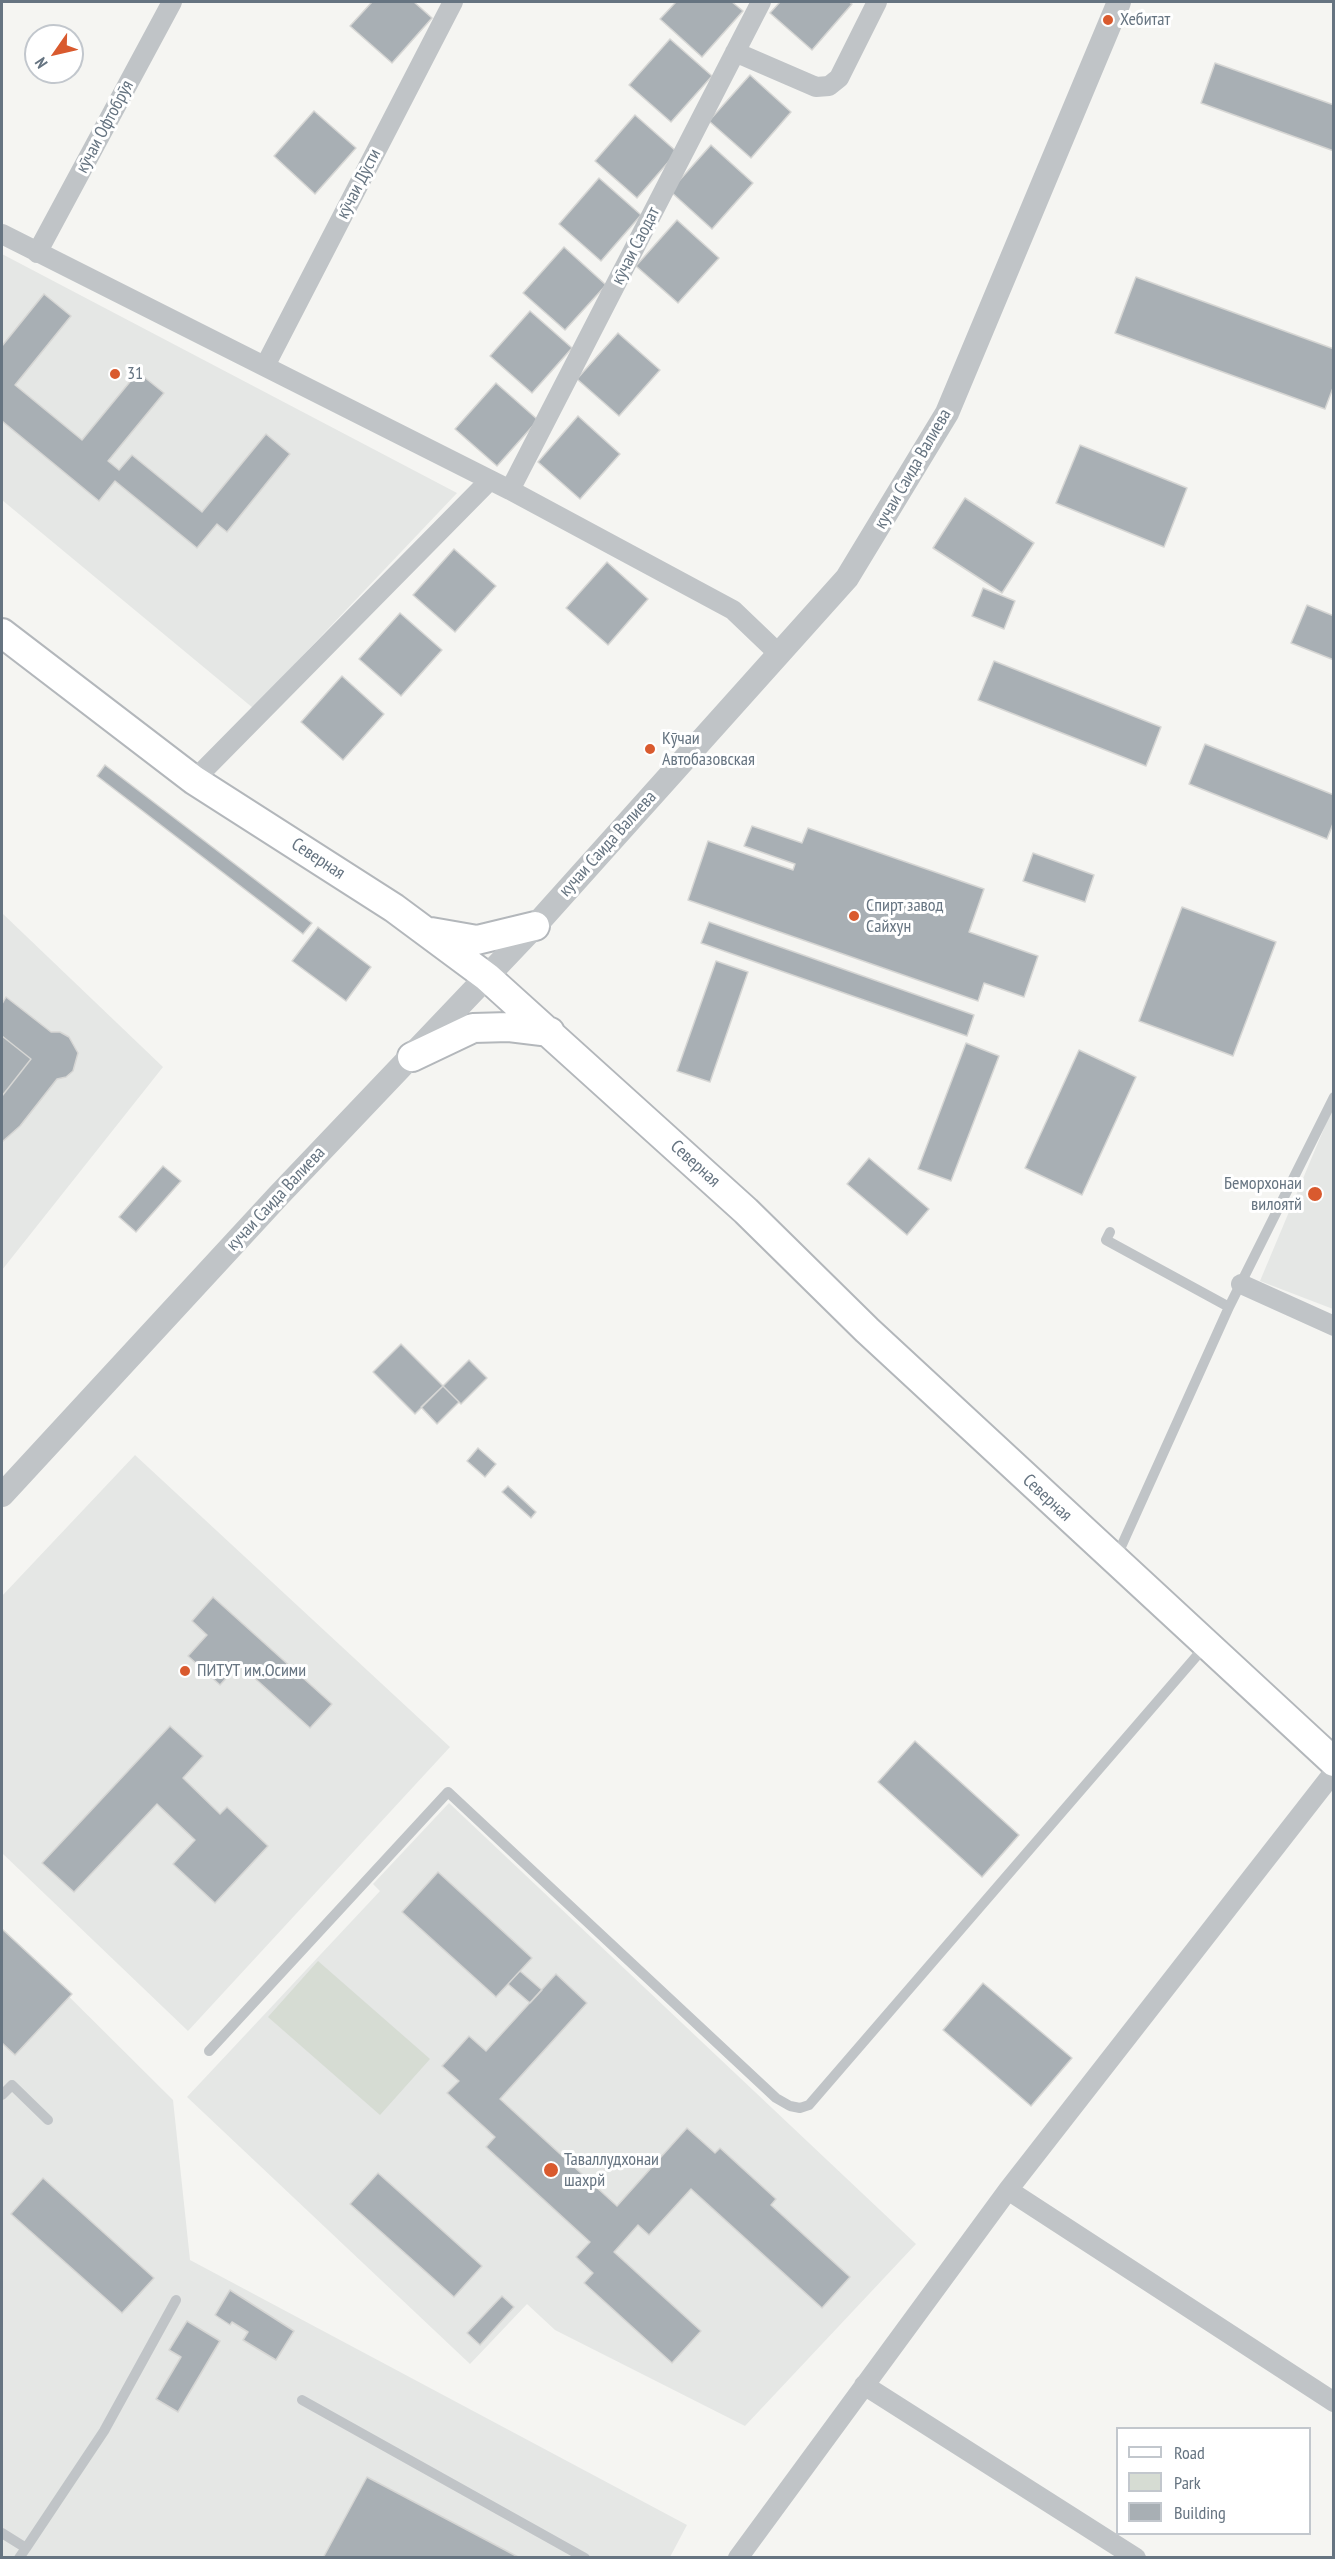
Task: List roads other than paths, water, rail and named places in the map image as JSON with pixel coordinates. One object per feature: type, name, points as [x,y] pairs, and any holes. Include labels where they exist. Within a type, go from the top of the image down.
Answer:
[{"type":"main road","name":"Северная","points":[[2,633],[194,780],[394,908],[487,977],[746,1211],[867,1330],[1115,1562],[1334,1762]]},
{"type":"main road","points":[[428,932],[477,940],[535,926]]},
{"type":"main road","points":[[412,1057],[473,1028],[509,1027],[550,1032]]},
{"type":"street","name":"кӯчаи Офтобрӯя","points":[[38,253],[172,2]]},
{"type":"street","name":"кӯчаи Дӯсти","points":[[265,366],[453,2]]},
{"type":"street","name":"кӯчаи Саодат","points":[[510,490],[761,2]]},
{"type":"street","points":[[735,52],[816,87],[829,86],[839,78],[877,2]]},
{"type":"street","name":"кучаи Саида Валиева","points":[[2,1495],[279,1195],[535,926],[847,578],[947,413],[1119,2]]},
{"type":"street","points":[[2,234],[510,490],[733,609],[779,654]]},
{"type":"street","points":[[194,780],[489,481]]},
{"type":"street","points":[[1241,1284],[1334,1326]]},
{"type":"street","points":[[738,2558],[1008,2190],[1334,1772]]},
{"type":"street","points":[[1008,2190],[1334,2402]]},
{"type":"street","points":[[864,2385],[1136,2558]]},
{"type":"lane","points":[[1115,1562],[1229,1307],[1334,1097]]},
{"type":"lane","points":[[1110,1232],[1106,1240],[1229,1307]]},
{"type":"lane","points":[[209,2051],[448,1792],[776,2098],[790,2106],[800,2108],[809,2105],[1207,1644]]},
{"type":"lane","points":[[2,2095],[12,2085],[48,2120]]},
{"type":"lane","points":[[19,2558],[104,2431],[176,2300]]},
{"type":"lane","points":[[303,2400],[585,2558]]},
{"type":"lane","points":[[2,2533],[27,2548]]},
{"type":"place","name":"Хебитат","points":[[1108,20]]},
{"type":"place","name":"31","points":[[115,374]]},
{"type":"place","name":"Кӯчаи Автобазовская","points":[[650,749]]},
{"type":"place","name":"Спирт завод Сайхун","points":[[854,916]]},
{"type":"place","name":"Беморхонаи вилоятй","points":[[1315,1194]]},
{"type":"place","name":"ПИТУТ им.Осими","points":[[185,1671]]},
{"type":"place","name":"Таваллудхонаи шахрй","points":[[551,2170]]}]
